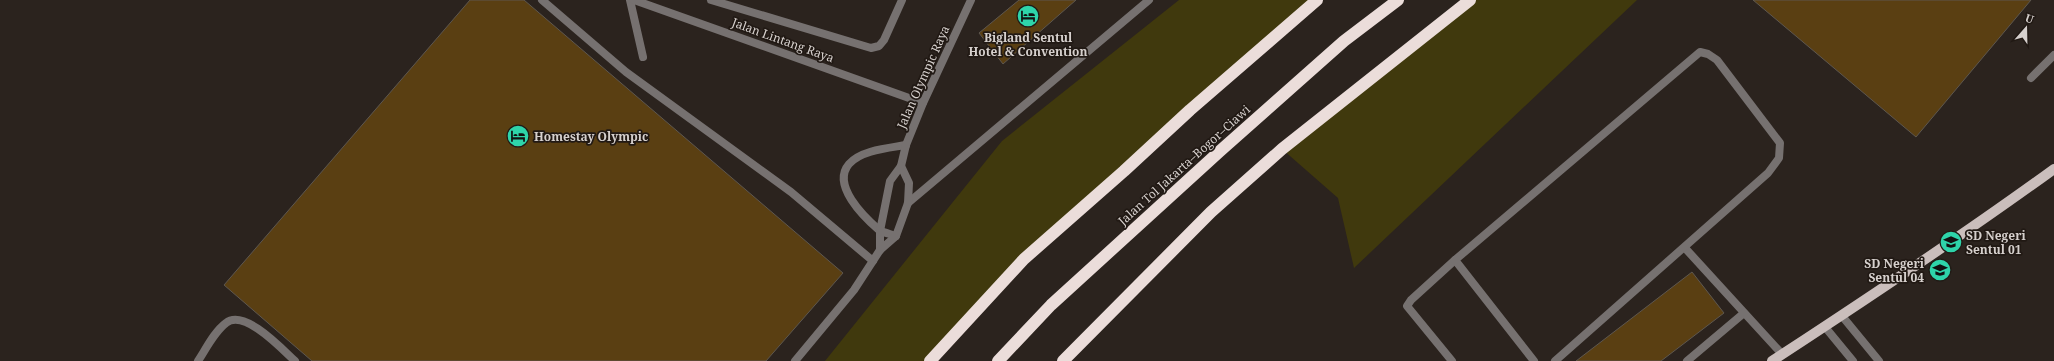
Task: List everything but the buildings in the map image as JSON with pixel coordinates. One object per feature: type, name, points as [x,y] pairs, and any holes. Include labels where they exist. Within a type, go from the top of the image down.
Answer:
[{"type":"highway","points":[[930,361],[1024,259],[1124,171],[1190,110],[1317,0]]},
{"type":"highway","name":"Jalan Tol Jakarta–Bogor–Ciawi","points":[[998,361],[1051,305],[1220,151],[1344,41],[1398,0]]},
{"type":"highway","points":[[1063,361],[1211,212],[1282,149],[1470,0]]},
{"type":"main road","points":[[1772,361],[1842,316],[1996,212],[2054,169]]},
{"type":"street","points":[[542,0],[626,72],[791,192],[873,261]]},
{"type":"street","points":[[630,0],[643,57]]},
{"type":"street","name":"Jalan Lintang Raya","points":[[634,0],[923,104]]},
{"type":"street","points":[[711,0],[871,48],[879,46],[884,40],[902,0]]},
{"type":"street","name":"Jalan Olympic Raya","points":[[880,250],[880,230],[890,181],[901,166],[906,145],[923,104],[971,0]]},
{"type":"street","points":[[908,203],[1149,0]]},
{"type":"street","points":[[1452,361],[1408,306],[1411,300],[1455,260],[1700,52],[1708,54],[1717,60],[1780,143],[1779,158],[1768,173],[1555,361]]},
{"type":"street","points":[[2031,78],[2054,55]]},
{"type":"street","points":[[896,236],[880,230],[846,193],[843,178],[848,165],[861,156],[906,145]]},
{"type":"street","points":[[795,361],[854,290],[880,250],[896,236],[908,203],[910,183],[901,166]]},
{"type":"street","points":[[1684,248],[1782,354]]},
{"type":"street","points":[[1455,260],[1534,361]]},
{"type":"street","points":[[1687,361],[1744,312]]},
{"type":"street","points":[[1842,316],[1879,361]]},
{"type":"street","points":[[198,361],[219,330],[227,322],[238,320],[251,324],[295,361]]},
{"type":"street","points":[[1824,327],[1853,361]]},
{"type":"shaded area","points":[[1179,0],[1317,0],[1024,259],[930,361],[825,361],[1002,141]]},
{"type":"shaded area","points":[[1470,0],[1637,0],[1354,268],[1338,198],[1282,149]]},
{"type":"place","name":"Bigland Sentul Hotel & Convention","points":[[1028,16]]},
{"type":"place","name":"Homestay Olympic","points":[[518,136]]},
{"type":"place","name":"SD Negeri Sentul 01","points":[[1951,242]]},
{"type":"place","name":"SD Negeri Sentul 04","points":[[1940,270]]}]
